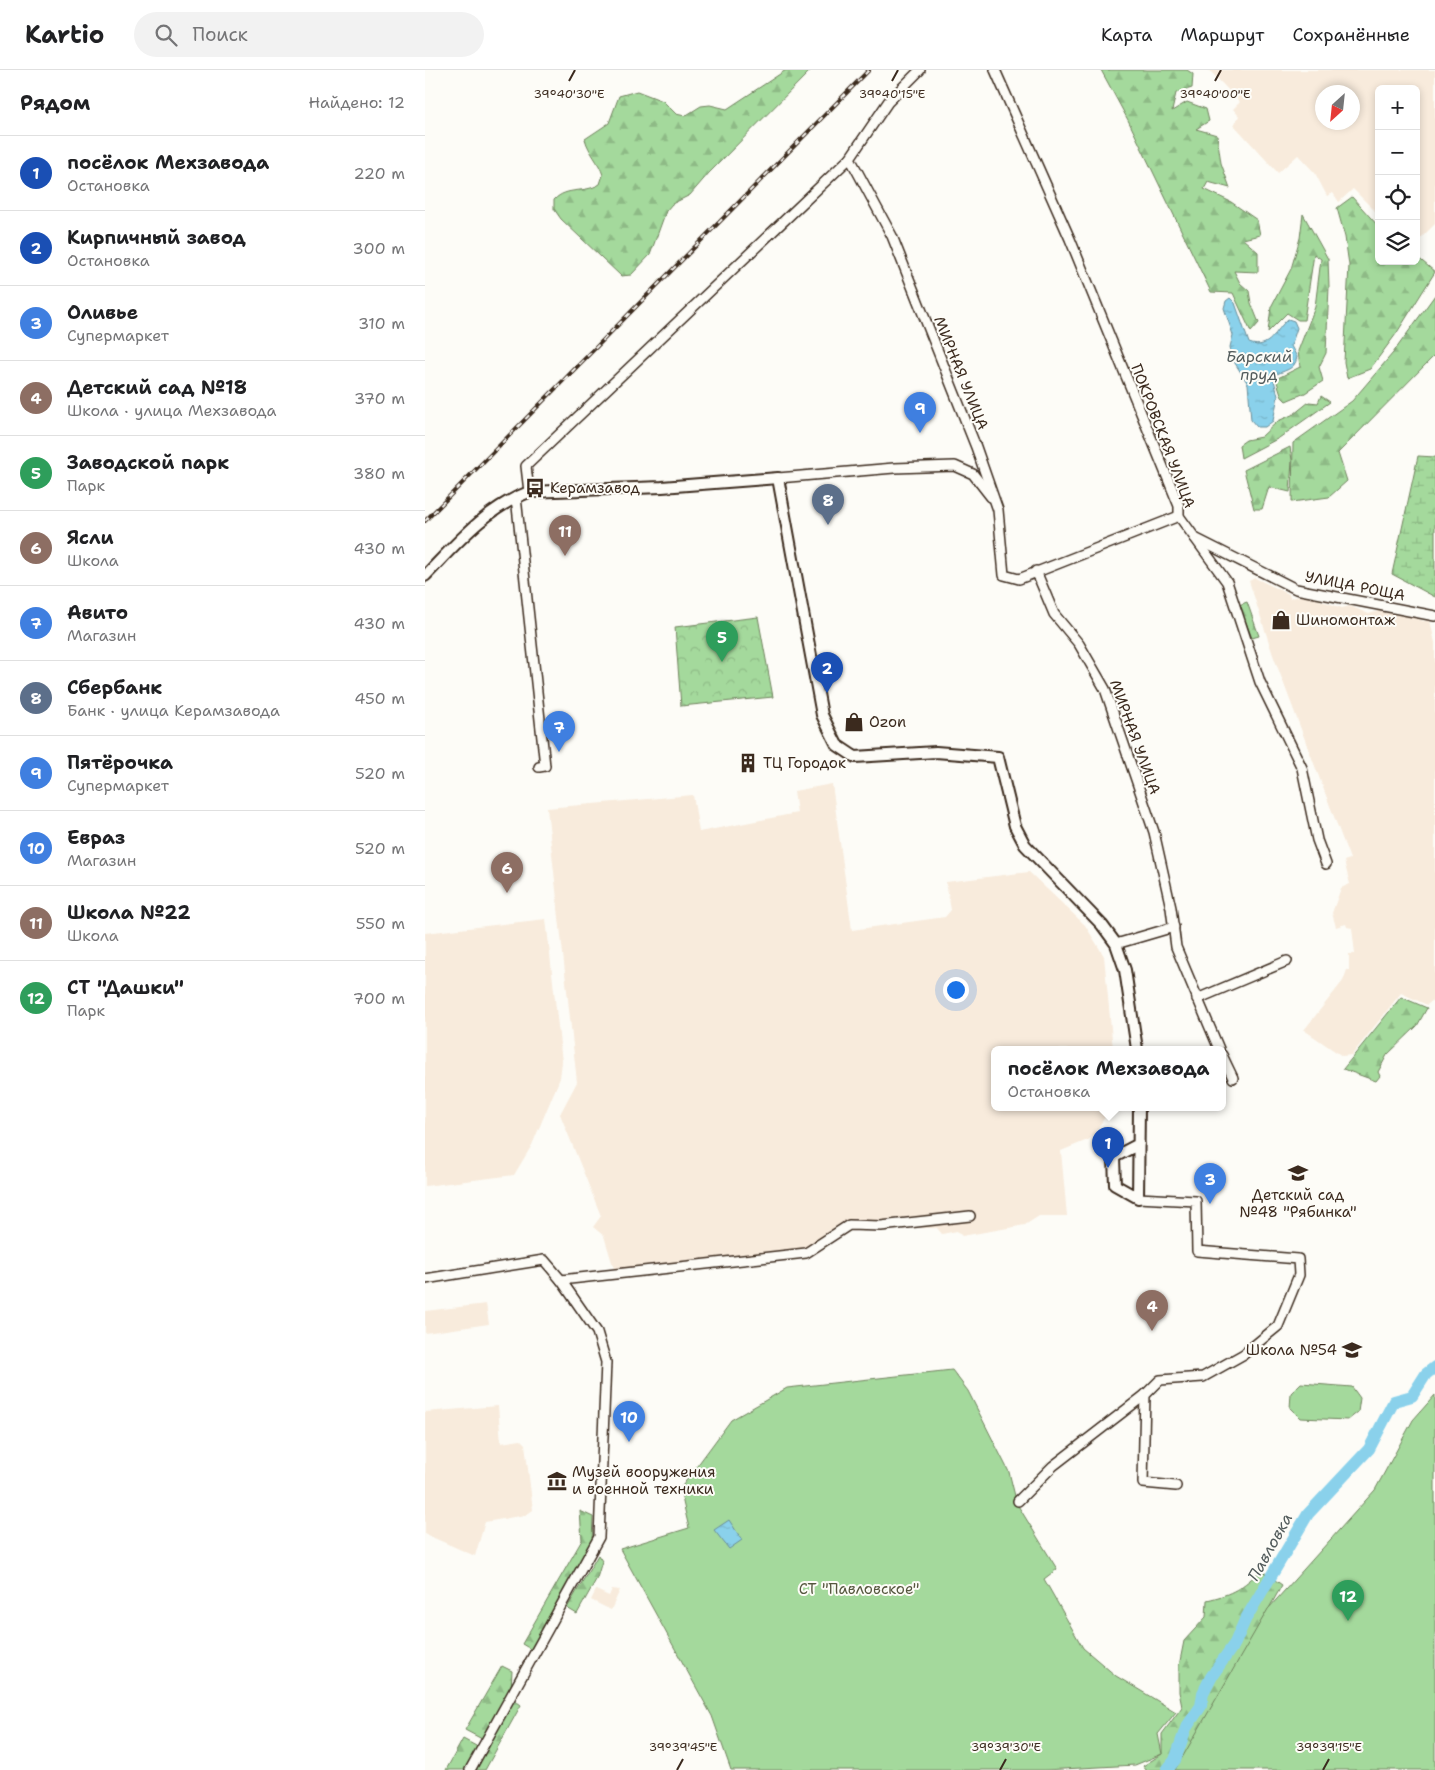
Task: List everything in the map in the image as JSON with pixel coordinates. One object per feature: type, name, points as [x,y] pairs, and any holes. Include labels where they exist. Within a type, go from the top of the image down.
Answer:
[{"type":"street","points":[[529,492],[526,466],[850,158],[888,102],[920,70]]},
{"type":"street","name":"ПОКРОВСКАЯ УЛИЦА","points":[[995,70],[1070,239],[1179,506],[1179,516],[1227,582],[1260,682],[1302,768],[1317,840],[1326,864]]},
{"type":"street","name":"МИРНАЯ УЛИЦА","points":[[850,158],[892,236],[997,504],[1004,576],[1019,579],[1179,516]]},
{"type":"street","points":[[425,576],[477,523],[515,498],[529,492],[662,487],[893,468],[955,466],[973,474],[997,504]]},
{"type":"street","points":[[778,478],[822,715],[837,745],[855,757],[936,752],[998,757],[1015,826],[1025,845],[1102,925],[1116,944],[1125,970],[1137,1046]]},
{"type":"street","points":[[515,498],[545,766],[539,767]]},
{"type":"street","name":"УЛИЦА РОЩА","points":[[1193,536],[1296,589],[1435,616]]},
{"type":"street","name":"МИРНАЯ УЛИЦА","points":[[1036,571],[1054,614],[1079,644],[1105,688],[1154,832],[1174,927],[1176,947],[1218,1046]]},
{"type":"street","points":[[1116,944],[1174,927]]},
{"type":"street","points":[[1197,999],[1287,961]]},
{"type":"street","points":[[1226,1063],[1233,1078]]},
{"type":"street","points":[[1139,1111],[1139,1198]]},
{"type":"street","points":[[1018,1500],[1053,1466],[1145,1394],[1160,1380],[1203,1376],[1244,1354],[1278,1326],[1299,1275],[1298,1258],[1197,1251],[1196,1201],[1139,1198],[1115,1185],[1114,1157],[1139,1144]]},
{"type":"street","points":[[561,1280],[805,1253],[849,1225],[881,1226],[970,1216]]},
{"type":"street","points":[[425,1279],[544,1260],[561,1280],[597,1332],[606,1362],[599,1537],[470,1770]]},
{"type":"street","points":[[1145,1394],[1143,1483],[1176,1486]]},
{"type":"shaded area","points":[[1209,70],[1435,70],[1435,224],[1420,239],[1420,85],[1375,85],[1375,211],[1353,189],[1339,202],[1333,193],[1327,196],[1315,173],[1298,155],[1278,173],[1234,125],[1239,116],[1233,109],[1240,102]]},
{"type":"shaded area","points":[[1255,578],[1289,594],[1290,598],[1305,595],[1342,608],[1350,606],[1369,614],[1381,610],[1409,614],[1423,621],[1430,620],[1435,643],[1435,998],[1427,1005],[1401,993],[1352,1055],[1342,1056],[1304,1030],[1343,981],[1347,970],[1349,970],[1349,954],[1355,954],[1352,928],[1347,927],[1346,924],[1336,927],[1332,913],[1341,888],[1350,884],[1344,861],[1350,859],[1273,655],[1249,581]]},
{"type":"shaded area","points":[[832,784],[852,930],[945,917],[951,910],[946,882],[1029,872],[1085,925],[1104,956],[1113,1046],[991,1046],[991,1111],[1109,1111],[1090,1139],[1061,1151],[1067,1216],[1039,1216],[1025,1225],[962,1236],[957,1231],[942,1234],[937,1228],[840,1227],[802,1250],[614,1269],[604,1236],[593,1227],[601,1216],[560,1114],[577,1082],[547,808],[693,795],[699,832],[797,813],[794,791]]},
{"type":"shaded area","points":[[546,919],[562,1062],[560,1078],[532,1145],[514,1175],[425,1186],[425,933]]},
{"type":"shaded area","points":[[486,1304],[489,1324],[425,1333],[425,1311]]},
{"type":"shaded area","points":[[498,1406],[501,1443],[521,1440],[525,1444],[533,1510],[526,1515],[485,1522],[475,1556],[425,1534],[425,1412]]},
{"type":"shaded area","points":[[612,1589],[620,1590],[611,1610],[591,1600],[596,1590],[609,1596]]},
{"type":"green space","points":[[786,70],[811,70],[709,173],[690,195],[672,204],[666,211],[650,255],[631,275],[621,276],[561,219],[554,209],[554,200],[564,193],[588,189],[600,184],[603,175],[585,139],[609,123],[619,96],[637,91],[663,101],[676,114],[685,116],[701,106],[710,105],[727,109]]},
{"type":"green space","points":[[1101,70],[1187,70],[1193,74],[1192,88],[1176,93],[1172,111],[1187,102],[1206,109],[1209,121],[1196,129],[1217,135],[1221,163],[1230,188],[1208,182],[1204,189],[1231,202],[1257,220],[1260,235],[1243,239],[1258,252],[1258,272],[1234,271],[1240,283],[1249,291],[1251,303],[1259,323],[1251,332],[1233,293],[1211,292],[1128,120]]},
{"type":"green space","points":[[1352,197],[1375,223],[1375,265],[1420,265],[1420,259],[1435,272],[1396,334],[1370,369],[1347,378],[1344,362],[1349,265],[1345,237],[1337,208]]},
{"type":"green space","points":[[1303,214],[1328,259],[1329,287],[1326,353],[1319,367],[1323,381],[1305,393],[1286,401],[1282,397],[1276,379],[1300,367],[1298,351],[1315,307],[1321,259],[1314,254],[1304,320],[1298,320],[1287,313],[1268,332],[1271,307],[1291,269],[1300,238]]},
{"type":"green space","points":[[1435,295],[1435,355],[1338,453],[1347,481],[1329,497],[1292,502],[1293,443],[1352,401],[1393,353]]},
{"type":"green space","points":[[1321,396],[1330,402],[1279,438],[1241,458],[1239,445],[1246,440],[1261,437],[1278,421],[1294,414],[1309,402],[1318,403]]},
{"type":"green space","points":[[1290,447],[1292,460],[1290,492],[1269,487],[1262,509],[1254,509],[1244,470]]},
{"type":"green space","points":[[1418,456],[1435,457],[1435,597],[1392,574]]},
{"type":"green space","points":[[1247,602],[1259,636],[1252,638],[1239,605]]},
{"type":"green space","points":[[758,617],[773,697],[681,706],[675,627]]},
{"type":"green space","points":[[1401,997],[1427,1008],[1417,1026],[1387,1055],[1378,1072],[1380,1076],[1376,1081],[1343,1069]]},
{"type":"green space","name":"СТ \"Павловское\"","points":[[952,1370],[968,1391],[1009,1472],[1017,1504],[1057,1569],[1044,1579],[1083,1648],[1116,1676],[1176,1712],[1158,1734],[1162,1754],[1135,1765],[1045,1770],[731,1770],[712,1716],[620,1549],[689,1528],[680,1489],[731,1420],[787,1388]]},
{"type":"green space","points":[[1301,1383],[1352,1387],[1360,1398],[1358,1412],[1348,1420],[1300,1418],[1290,1408],[1291,1393]]},
{"type":"green space","points":[[1435,1395],[1435,1770],[1175,1770],[1268,1609],[1375,1490],[1413,1420]]},
{"type":"green space","points":[[580,1511],[593,1517],[592,1542],[532,1650],[522,1644],[582,1540]]},
{"type":"green space","points":[[598,1555],[602,1561],[597,1578],[577,1614],[567,1608]]},
{"type":"green space","points":[[1261,1570],[1282,1585],[1179,1770],[1146,1770],[1143,1766],[1162,1754],[1162,1734],[1182,1707],[1179,1692],[1179,1666],[1184,1641],[1206,1617],[1207,1600],[1237,1590]]},
{"type":"green space","points":[[502,1666],[512,1671],[511,1689],[482,1739],[465,1730]]},
{"type":"green space","points":[[513,1699],[521,1705],[485,1770],[473,1770]]},
{"type":"green space","points":[[463,1739],[478,1747],[465,1770],[446,1770]]},
{"type":"water","name":"Барский пруд","points":[[1230,298],[1235,303],[1249,343],[1256,345],[1267,342],[1288,319],[1294,321],[1297,328],[1291,346],[1297,357],[1296,362],[1288,370],[1273,376],[1278,396],[1273,421],[1265,427],[1257,427],[1251,420],[1248,384],[1233,360],[1230,347],[1233,335],[1224,308],[1226,301]]},
{"type":"water","points":[[729,1520],[742,1540],[729,1549],[714,1530]]},
{"type":"waterway","name":"Павловка","points":[[1167,1770],[1175,1760],[1186,1728],[1201,1706],[1203,1693],[1211,1677],[1235,1643],[1245,1620],[1308,1514],[1369,1449],[1394,1401],[1412,1396],[1426,1374],[1435,1367]]},
{"type":"railway","points":[[425,521],[869,70]]},
{"type":"place","name":"Пятёрочка","points":[[920,433]]},
{"type":"place","name":"Керамзавод","points":[[535,488]]},
{"type":"place","name":"Сбербанк","points":[[828,525]]},
{"type":"place","name":"Школа №22","points":[[565,556]]},
{"type":"place","name":"Шиномонтаж","points":[[1281,620]]},
{"type":"place","name":"Заводской парк","points":[[722,662]]},
{"type":"place","name":"Кирпичный завод","points":[[827,693]]},
{"type":"place","name":"Ozon","points":[[854,722]]},
{"type":"place","name":"Авито","points":[[559,752]]},
{"type":"place","name":"ТЦ Городок","points":[[748,763]]},
{"type":"place","name":"Ясли","points":[[507,893]]},
{"type":"place","name":"посёлок Мехзавода","points":[[1108,1168]]},
{"type":"place","name":"Детский сад №48 \"Рябинка\"","points":[[1298,1173]]},
{"type":"place","name":"Оливье","points":[[1210,1204]]},
{"type":"place","name":"Детский сад №18","points":[[1152,1331]]},
{"type":"place","name":"Школа №54","points":[[1352,1350]]},
{"type":"place","name":"Евраз","points":[[629,1442]]},
{"type":"place","name":"Музей вооружения и военной техники","points":[[557,1481]]},
{"type":"place","name":"СТ \"Дашки\"","points":[[1348,1621]]}]
